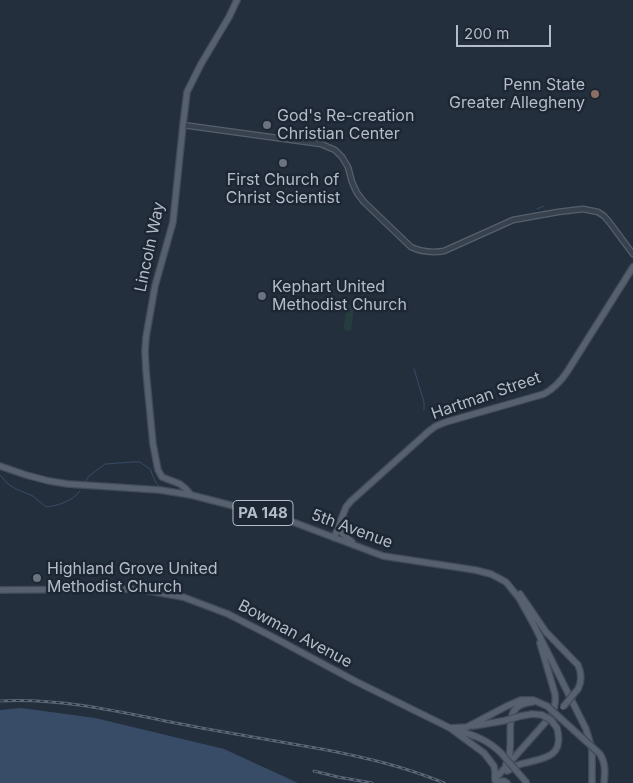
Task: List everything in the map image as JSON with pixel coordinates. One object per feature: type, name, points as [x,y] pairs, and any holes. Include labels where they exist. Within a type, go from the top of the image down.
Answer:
[{"type":"main road","name":"Lincoln Way","points":[[191,495],[186,488],[162,476],[158,470],[153,444],[145,351],[146,337],[156,286],[173,222],[187,92],[237,0]]},
{"type":"main road","name":"Hartman Street","points":[[334,538],[346,507],[357,494],[436,426],[454,419],[544,394],[550,390],[563,378],[633,267]]},
{"type":"main road","name":"5th Avenue","points":[[0,466],[26,475],[68,484],[160,490],[191,495],[284,519],[383,556],[475,570],[491,574],[506,582],[519,598],[534,625],[586,728],[592,750],[592,783]]},
{"type":"main road","points":[[341,519],[342,533],[357,546]]},
{"type":"main road","points":[[495,782],[563,707],[581,684],[581,671],[578,665],[546,632],[522,596],[506,582]]},
{"type":"main road","name":"Bowman Avenue","points":[[0,590],[138,590],[183,597],[228,614],[355,681],[450,728]]},
{"type":"main road","points":[[505,771],[551,716],[555,707],[555,694],[534,625]]},
{"type":"main road","points":[[467,727],[514,702],[528,699],[538,702],[547,706],[600,754],[604,760],[605,767],[604,783]]},
{"type":"main road","points":[[505,771],[509,757],[512,715],[522,704],[538,702]]},
{"type":"main road","points":[[450,728],[467,727],[532,714],[542,715],[551,720],[557,728],[559,735],[558,744],[550,756],[539,761],[521,764],[505,771]]},
{"type":"main road","points":[[450,728],[486,741],[501,754],[527,783]]},
{"type":"main road","points":[[450,728],[484,753],[494,766],[495,782]]},
{"type":"main road","points":[[495,782],[504,781],[507,783]]},
{"type":"street","points":[[183,125],[321,144],[335,150],[348,167],[357,193],[364,202],[411,247],[419,251],[444,251],[513,220],[583,209],[598,212],[604,216],[633,254]]},
{"type":"green space","points":[[347,305],[354,306],[351,331],[343,330]]},
{"type":"water","points":[[21,708],[95,718],[224,749],[298,783],[0,783],[0,710]]},
{"type":"waterway","points":[[537,209],[544,206]]},
{"type":"waterway","points":[[414,369],[424,402],[424,410]]},
{"type":"waterway","points":[[85,482],[89,476],[105,464],[140,462],[150,469],[159,486]]},
{"type":"waterway","points":[[0,475],[8,484],[33,496],[46,507],[73,498],[80,491]]},
{"type":"railway","points":[[0,701],[52,702],[78,705],[327,750],[415,772],[444,783]]},
{"type":"railway","points":[[314,771],[372,783]]},
{"type":"place","name":"Penn State Greater Allegheny","points":[[595,94]]},
{"type":"place","name":"God's Re-creation Christian Center","points":[[267,125]]},
{"type":"place","name":"First Church of Christ Scientist","points":[[283,163]]},
{"type":"place","name":"Kephart United Methodist Church","points":[[262,296]]},
{"type":"place","name":"Highland Grove United Methodist Church","points":[[37,578]]}]
